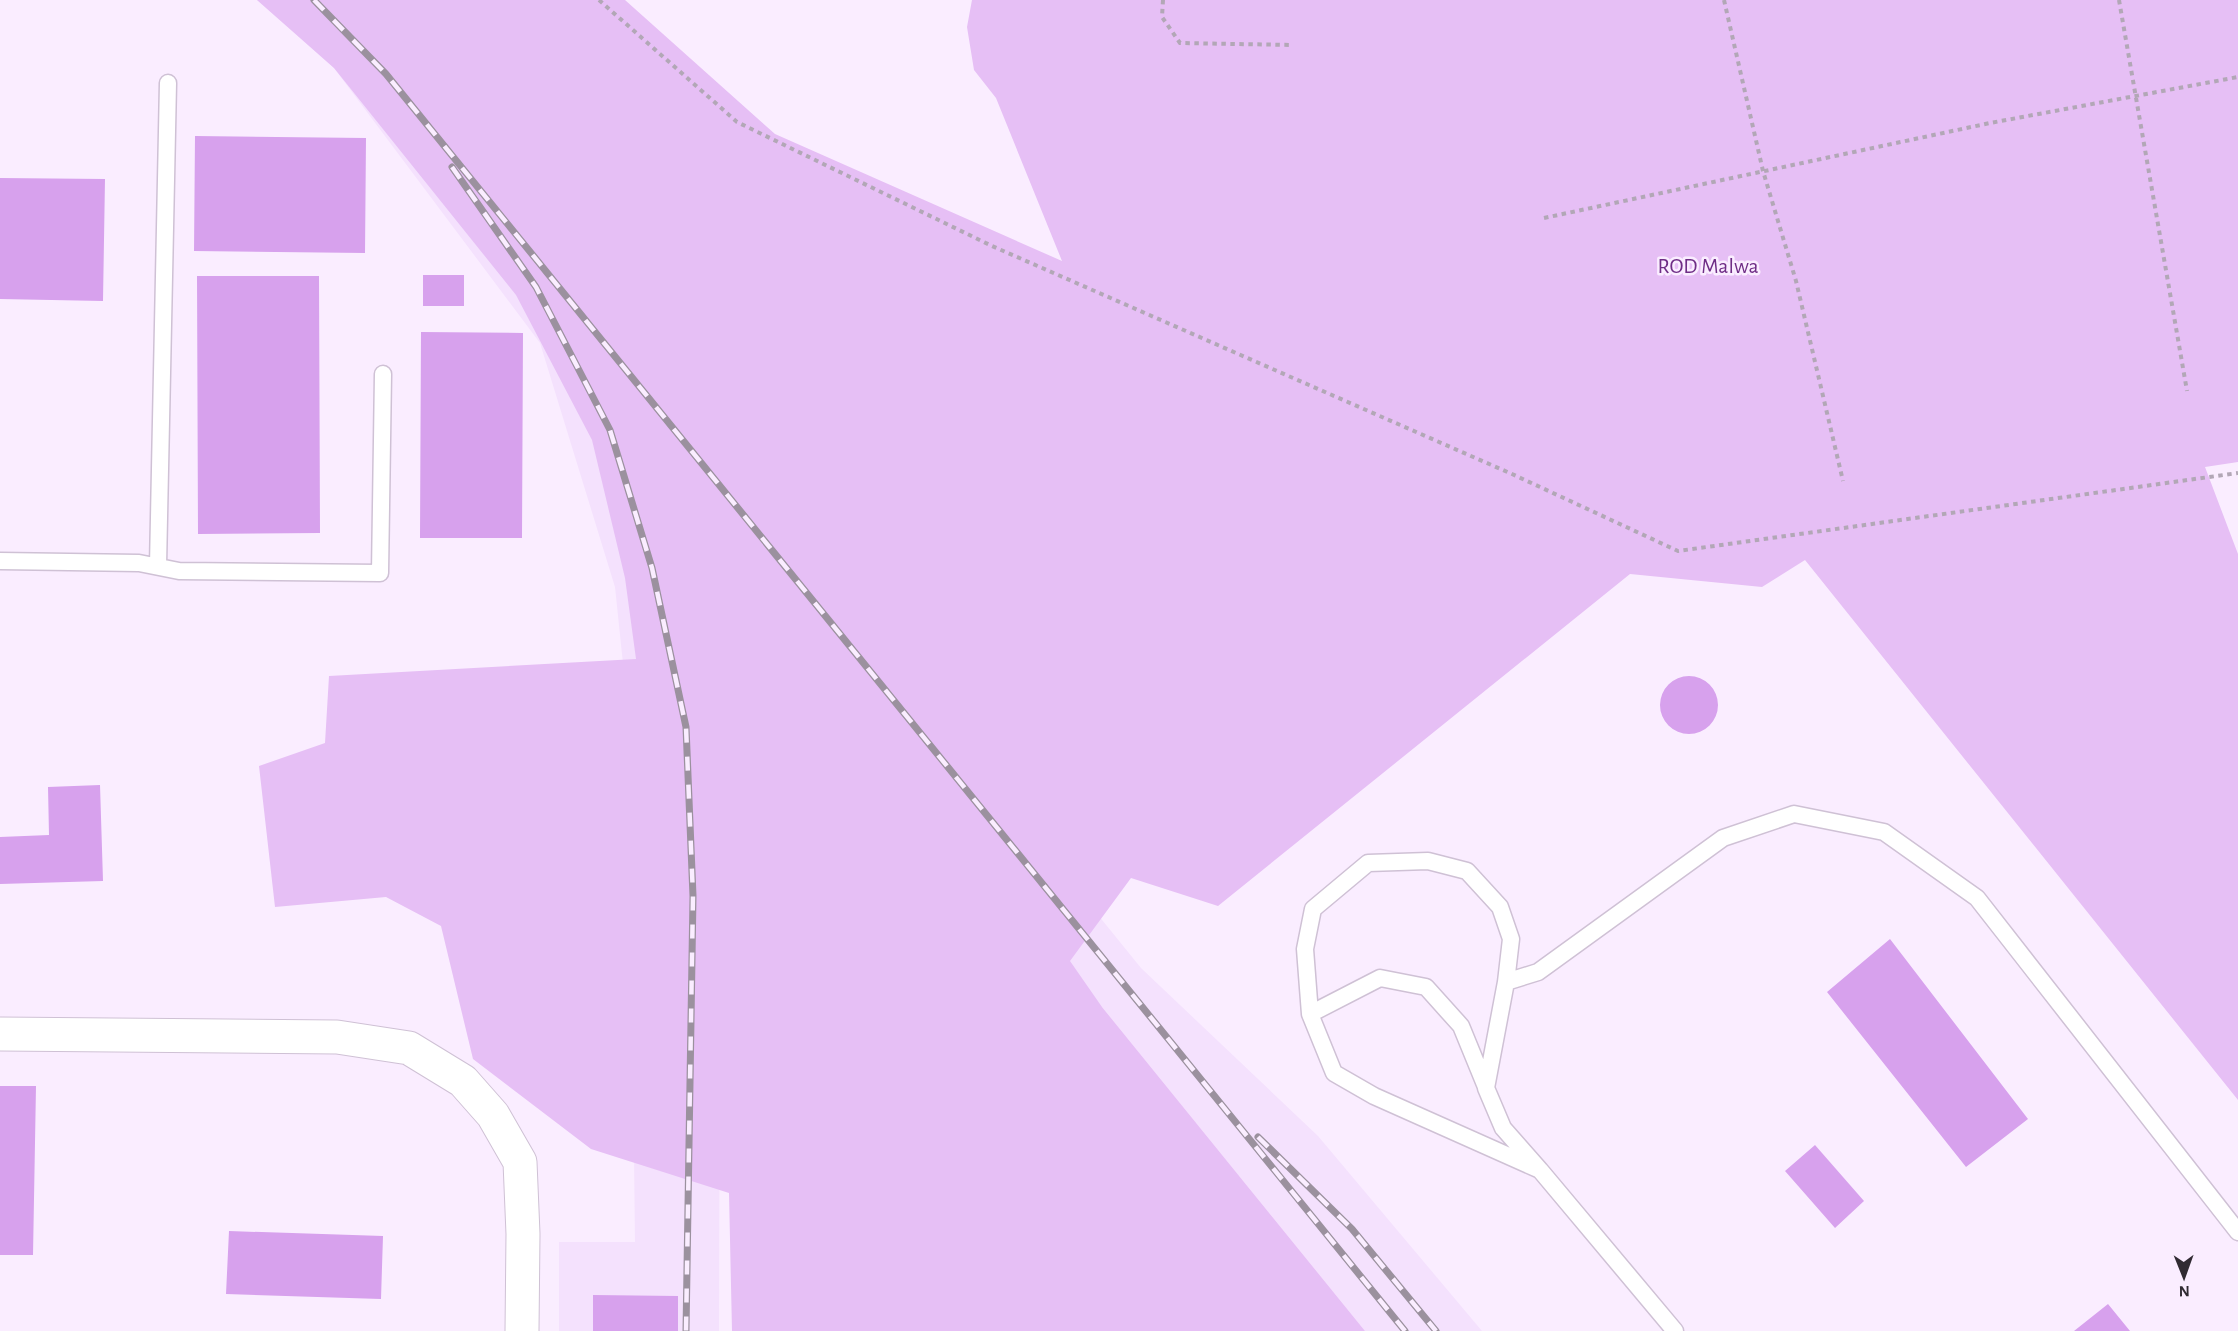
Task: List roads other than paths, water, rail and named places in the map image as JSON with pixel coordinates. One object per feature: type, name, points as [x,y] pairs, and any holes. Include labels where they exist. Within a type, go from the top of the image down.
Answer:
[{"type":"street","points":[[0,1034],[337,1037],[409,1048],[464,1081],[493,1115],[520,1162],[522,1331]]},
{"type":"lane","points":[[158,566],[168,83]]},
{"type":"lane","points":[[0,561],[139,562],[179,571],[380,573],[383,374]]},
{"type":"lane","points":[[1506,982],[1538,972],[1723,838],[1794,814],[1884,832],[1977,898],[2238,1232]]},
{"type":"lane","points":[[1486,1088],[1506,982],[1511,939],[1500,907],[1467,871],[1428,861],[1368,863],[1313,909],[1305,949],[1310,1014],[1334,1072],[1374,1096],[1539,1170]]},
{"type":"lane","points":[[1310,1014],[1380,978],[1426,987],[1461,1026],[1503,1128],[1675,1331]]},
{"type":"railway","points":[[314,0],[386,74],[1405,1331]]},
{"type":"railway","points":[[452,167],[536,287],[610,430],[652,568],[686,727],[693,896],[686,1331]]},
{"type":"railway","points":[[1258,1137],[1352,1229],[1436,1331]]},
{"type":"park label","name":"ROD Malwa","points":[[1708,265]]}]
